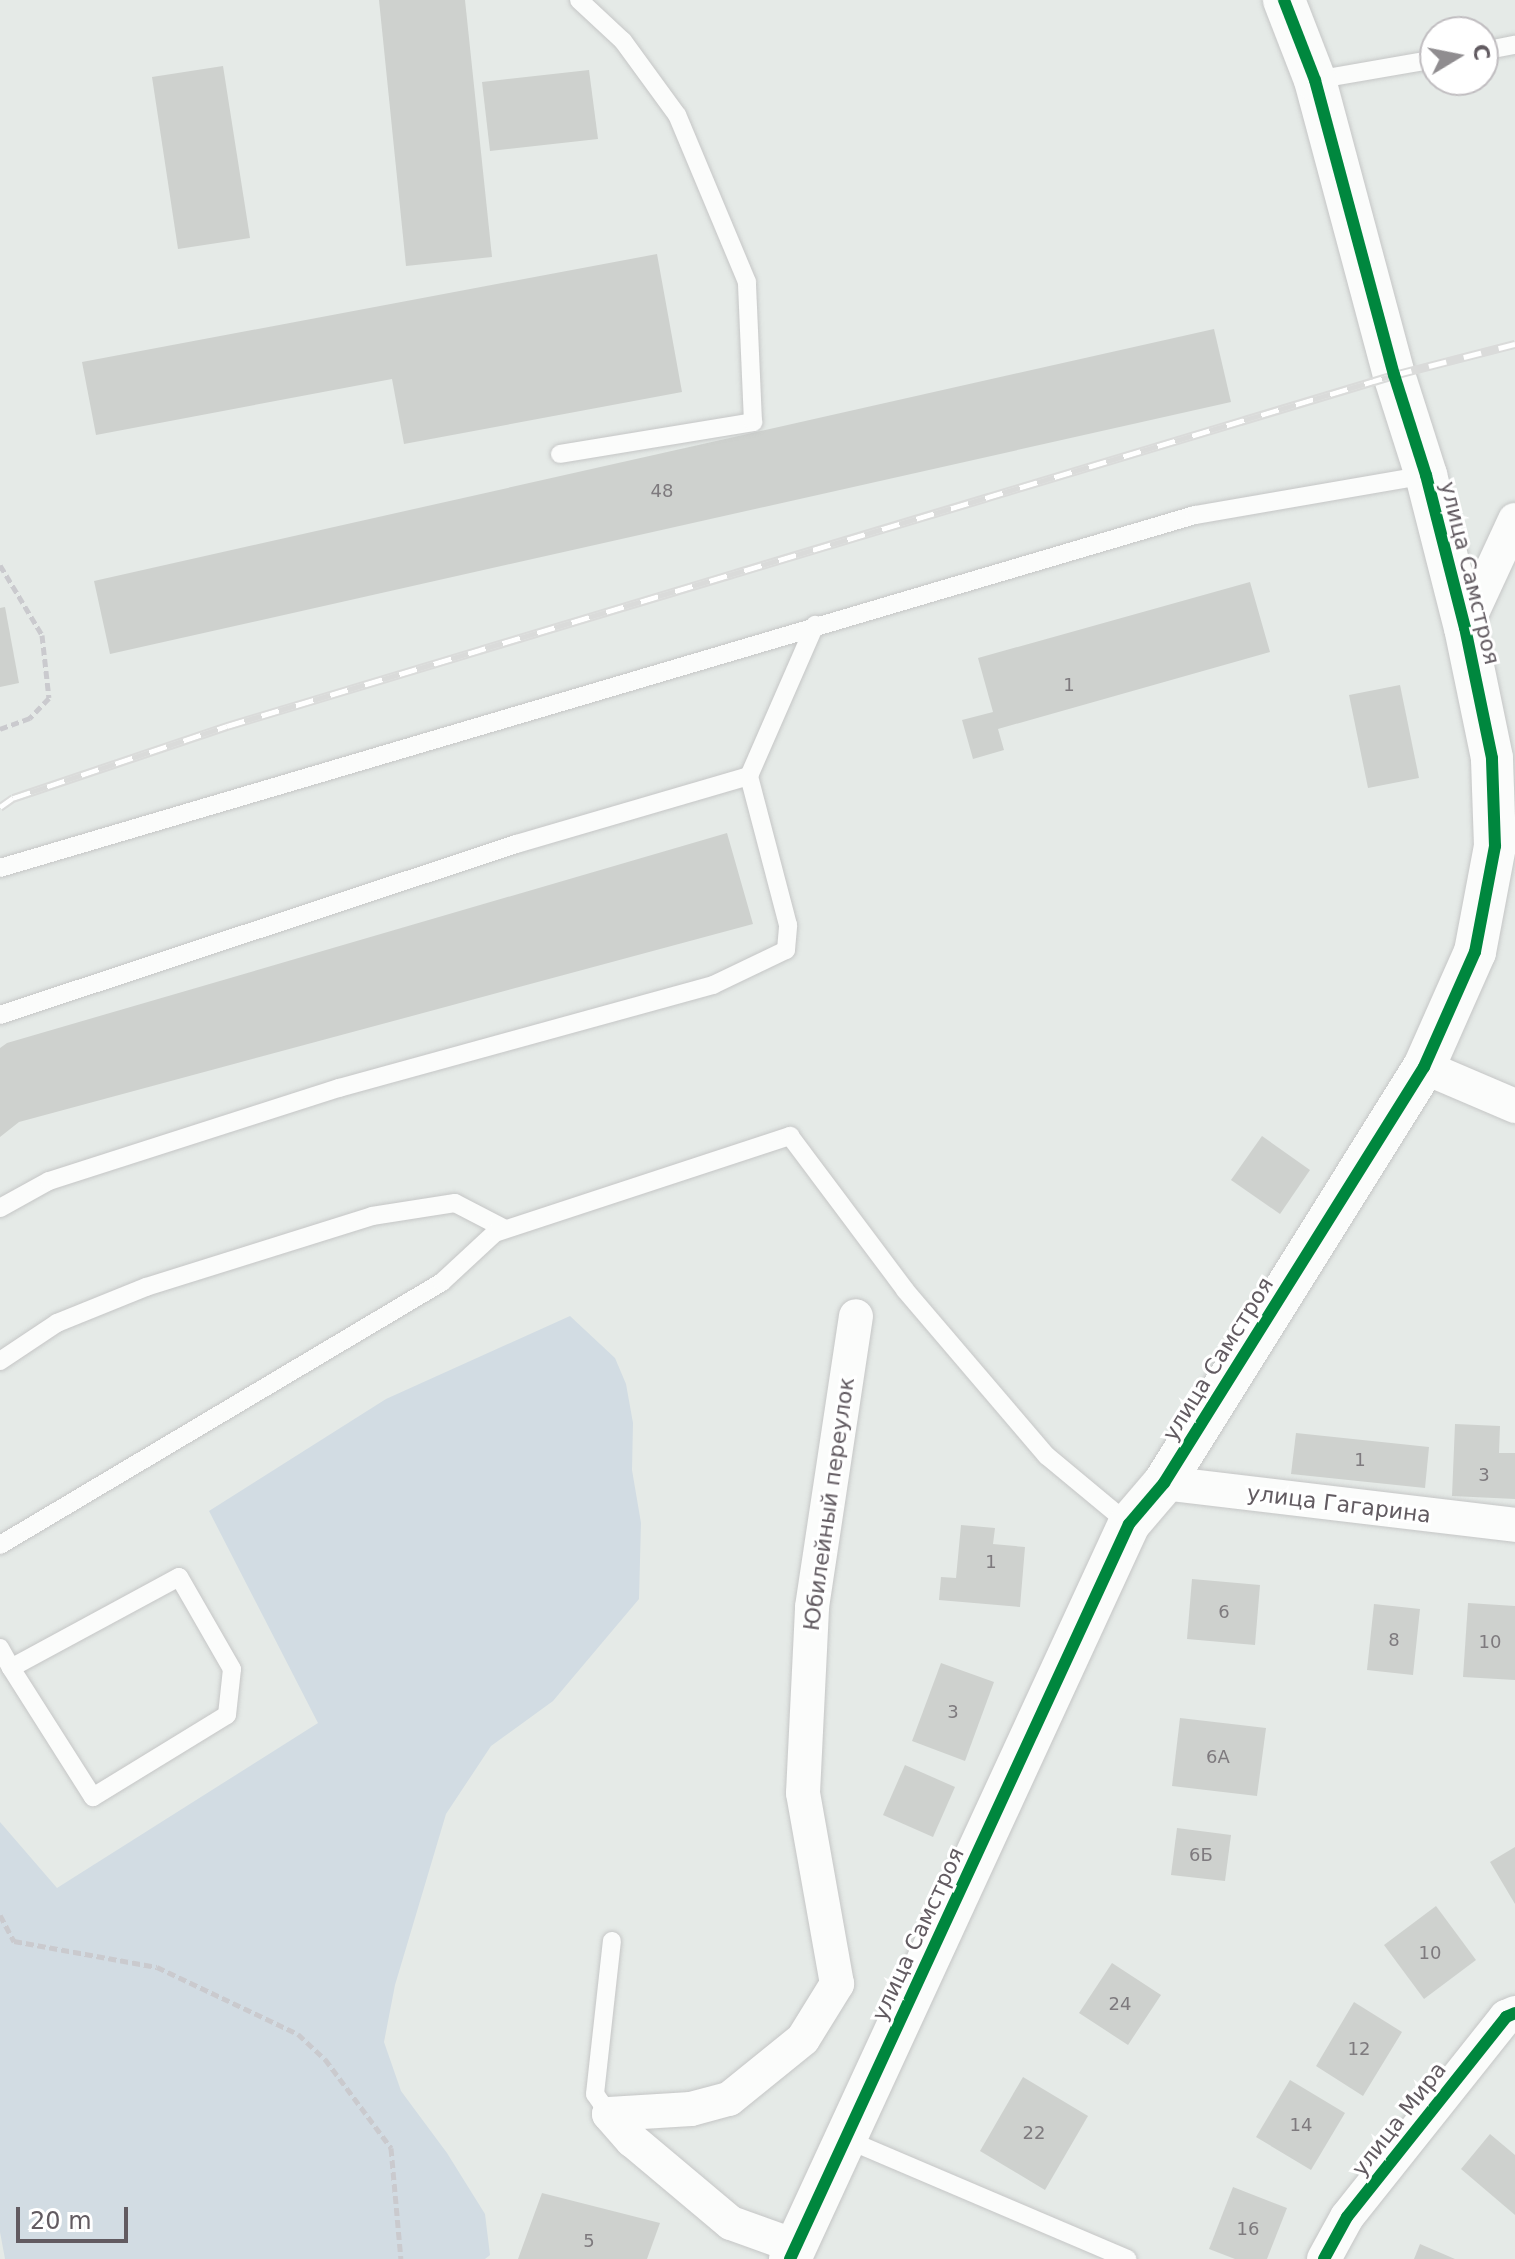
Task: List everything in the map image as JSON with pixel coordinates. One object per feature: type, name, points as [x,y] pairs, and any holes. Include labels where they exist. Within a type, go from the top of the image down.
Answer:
[{"type":"street","name":"улица Самстроя","points":[[793,2253],[1129,1524],[1164,1483],[1424,1067],[1475,952],[1495,846],[1492,758],[1465,628],[1421,462],[1315,80],[1284,0]]},
{"type":"street","points":[[1465,628],[1515,520]]},
{"type":"street","points":[[1424,1067],[1515,1106]]},
{"type":"street","name":"Юбилейный переулок","points":[[609,2114],[691,2109],[729,2099],[803,2039],[837,1984],[803,1793],[812,1607],[856,1316]]},
{"type":"street","name":"улица Гагарина","points":[[1164,1483],[1515,1525]]},
{"type":"street","name":"улица Мира","points":[[1324,2259],[1347,2217],[1506,2017],[1515,2013]]},
{"type":"street","points":[[609,2114],[632,2140],[731,2223],[793,2253]]},
{"type":"lane","points":[[560,454],[753,422],[747,282],[677,115],[623,41],[579,0]]},
{"type":"lane","points":[[1315,80],[1419,62]]},
{"type":"lane","points":[[0,868],[1195,515],[1421,462]]},
{"type":"lane","points":[[0,1208],[49,1181],[339,1088],[713,985],[786,950],[788,925],[749,776],[815,625]]},
{"type":"lane","points":[[0,1015],[502,849],[749,776]]},
{"type":"lane","points":[[0,1545],[442,1282],[505,1229],[790,1136],[905,1290],[1047,1456],[1129,1524]]},
{"type":"lane","points":[[0,1361],[57,1323],[146,1287],[372,1216],[455,1203],[505,1229]]},
{"type":"lane","points":[[0,1648],[11,1668],[93,1797],[227,1715],[232,1669],[179,1577],[11,1668]]},
{"type":"lane","points":[[609,2114],[595,2094],[612,1941]]},
{"type":"lane","points":[[846,2139],[1127,2259]]},
{"type":"path","points":[[0,565],[42,635],[49,698],[30,718],[0,729]]},
{"type":"path","points":[[0,1915],[14,1941],[157,1967],[298,2034],[325,2059],[391,2148],[401,2259]]},
{"type":"shaded area","points":[[570,1316],[615,1358],[626,1384],[633,1423],[632,1470],[641,1523],[639,1599],[553,1701],[491,1746],[446,1814],[395,1985],[384,2042],[401,2091],[447,2153],[485,2214],[490,2255],[485,2259],[5,2259],[0,2232],[0,1822],[57,1888],[318,1723],[209,1511],[386,1399]]},
{"type":"building","points":[[379,0],[465,0],[492,257],[406,266]]},
{"type":"building","points":[[223,66],[250,238],[178,249],[152,77]]},
{"type":"building","points":[[589,70],[598,139],[490,151],[482,82]]},
{"type":"building","points":[[657,254],[682,392],[404,444],[392,379],[96,435],[82,362]]},
{"type":"building","points":[[1214,329],[1231,402],[110,654],[94,581]]},
{"type":"building","points":[[1250,582],[1270,652],[998,729],[1004,750],[973,759],[962,720],[993,712],[978,658]]},
{"type":"building","points":[[5,607],[19,683],[0,687],[0,608]]},
{"type":"building","points":[[1400,685],[1419,778],[1368,788],[1349,695]]},
{"type":"building","points":[[727,833],[753,924],[19,1122],[0,1137],[0,1048],[7,1043]]},
{"type":"building","points":[[1262,1136],[1310,1170],[1280,1214],[1231,1180]]},
{"type":"building","points":[[1455,1424],[1500,1426],[1499,1453],[1515,1453],[1515,1499],[1452,1496]]},
{"type":"building","points":[[1296,1433],[1429,1447],[1425,1488],[1291,1474]]},
{"type":"building","points":[[961,1525],[995,1528],[993,1544],[1025,1547],[1020,1607],[939,1600],[941,1577],[956,1578]]},
{"type":"building","points":[[1192,1579],[1260,1585],[1255,1645],[1187,1639]]},
{"type":"building","points":[[1468,1603],[1515,1606],[1515,1680],[1463,1677]]},
{"type":"building","points":[[1374,1604],[1420,1609],[1413,1675],[1367,1670]]},
{"type":"building","points":[[941,1663],[994,1682],[965,1761],[912,1741]]},
{"type":"building","points":[[1180,1718],[1266,1728],[1257,1796],[1172,1786]]},
{"type":"building","points":[[905,1765],[955,1787],[933,1837],[883,1815]]},
{"type":"building","points":[[1177,1828],[1231,1835],[1225,1881],[1171,1875]]},
{"type":"building","points":[[1515,1847],[1515,1904],[1490,1862]]},
{"type":"building","points":[[1436,1906],[1476,1960],[1424,1999],[1384,1945]]},
{"type":"building","points":[[1112,1963],[1161,1995],[1128,2045],[1079,2013]]},
{"type":"building","points":[[1354,2002],[1402,2032],[1363,2096],[1316,2066]]},
{"type":"building","points":[[1023,2077],[1088,2116],[1045,2190],[980,2151]]},
{"type":"building","points":[[1290,2080],[1345,2113],[1311,2170],[1256,2137]]},
{"type":"building","points":[[1490,2134],[1515,2155],[1515,2215],[1461,2169]]},
{"type":"building","points":[[1233,2187],[1287,2208],[1267,2259],[1235,2259],[1209,2249]]},
{"type":"building","points":[[542,2193],[660,2223],[647,2259],[518,2259]]},
{"type":"building","points":[[1420,2244],[1455,2259],[1414,2259]]},
{"type":"railway","points":[[0,807],[13,798],[227,726],[1394,375],[1515,344]]},
{"type":"cycle path","points":[[790,2259],[1129,1524],[1164,1483],[1424,1067],[1475,952],[1495,846],[1492,758],[1465,628],[1426,475],[1394,375],[1315,80],[1284,0]]},
{"type":"cycle path","points":[[1324,2259],[1347,2217],[1506,2017],[1515,2013]]}]
